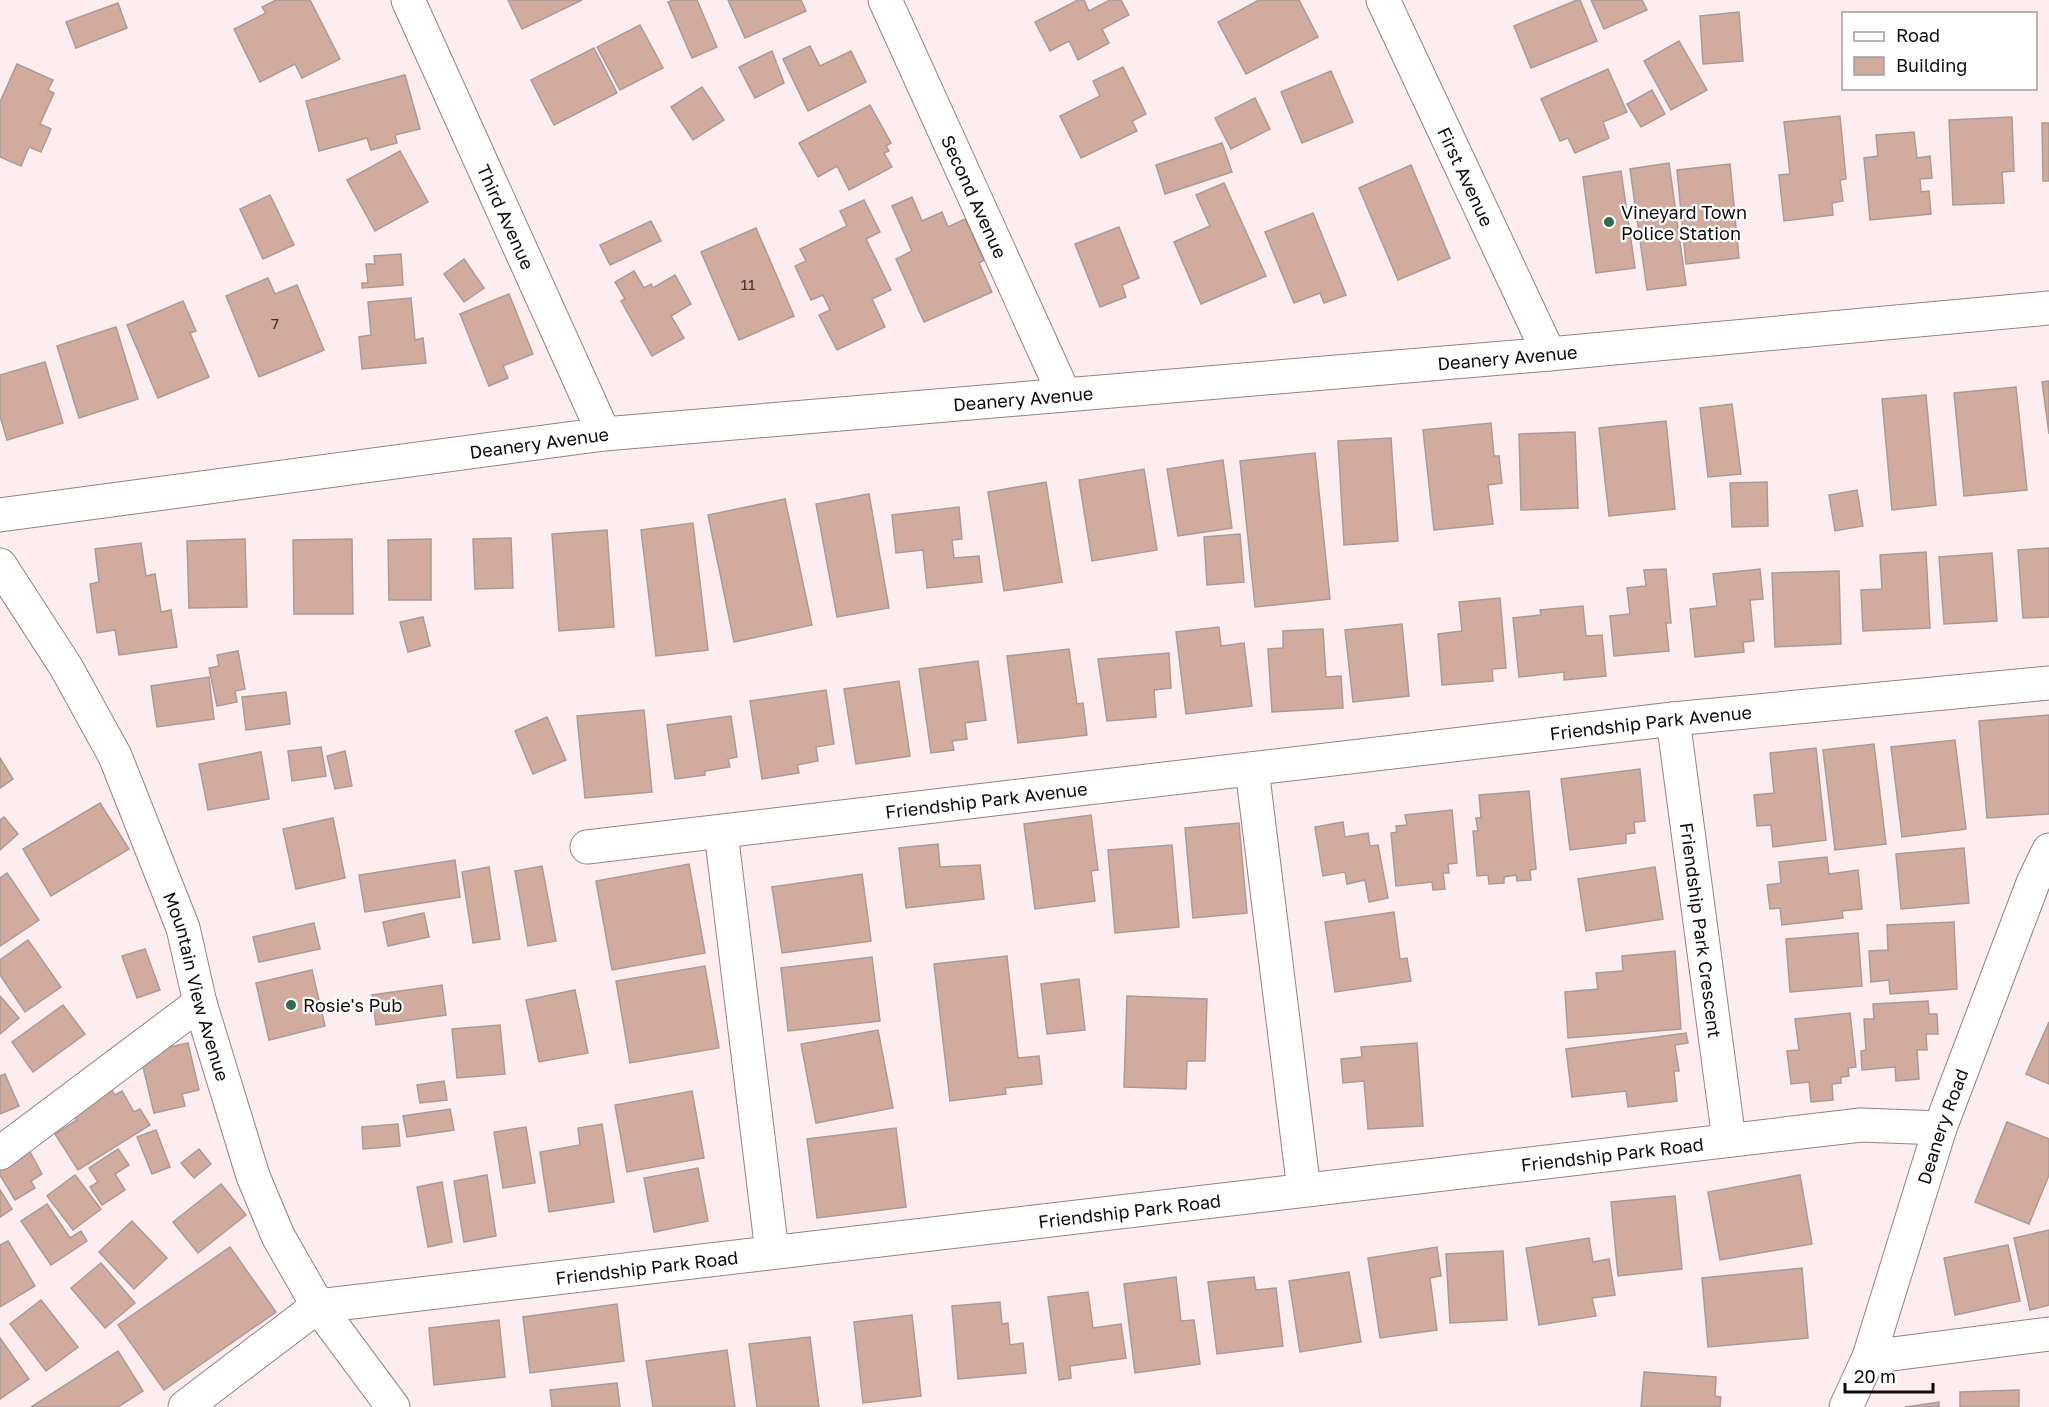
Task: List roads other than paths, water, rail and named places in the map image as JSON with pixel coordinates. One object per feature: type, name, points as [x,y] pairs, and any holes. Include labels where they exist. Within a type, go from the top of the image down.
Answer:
[{"type":"street","name":"Third Avenue","points":[[408,0],[604,434]]},
{"type":"street","name":"Second Avenue","points":[[885,0],[1064,394]]},
{"type":"street","name":"First Avenue","points":[[1383,0],[1549,354]]},
{"type":"street","name":"Deanery Avenue","points":[[0,515],[604,434],[1549,354],[2049,308]]},
{"type":"street","name":"Mountain View Avenue","points":[[0,565],[66,667],[115,756],[183,928],[200,1003],[253,1176],[279,1236],[318,1306],[393,1407]]},
{"type":"street","name":"Friendship Park Avenue","points":[[587,847],[1673,719],[2049,683]]},
{"type":"street","name":"Friendship Park Crescent","points":[[1673,719],[1729,1140]]},
{"type":"street","points":[[1252,769],[1304,1190]]},
{"type":"street","points":[[721,832],[772,1252]]},
{"type":"street","name":"Deanery Road","points":[[1846,1407],[1869,1357],[1940,1128],[2033,883],[2049,850]]},
{"type":"street","points":[[0,1153],[200,1003]]},
{"type":"street","name":"Friendship Park Road","points":[[318,1306],[1861,1125],[1940,1128]]},
{"type":"street","points":[[185,1407],[318,1306]]},
{"type":"street","points":[[1869,1357],[2049,1335]]},
{"type":"place","name":"Vineyard Town Police Station","points":[[1609,222]]},
{"type":"place","name":"Rosie's Pub","points":[[291,1005]]}]
